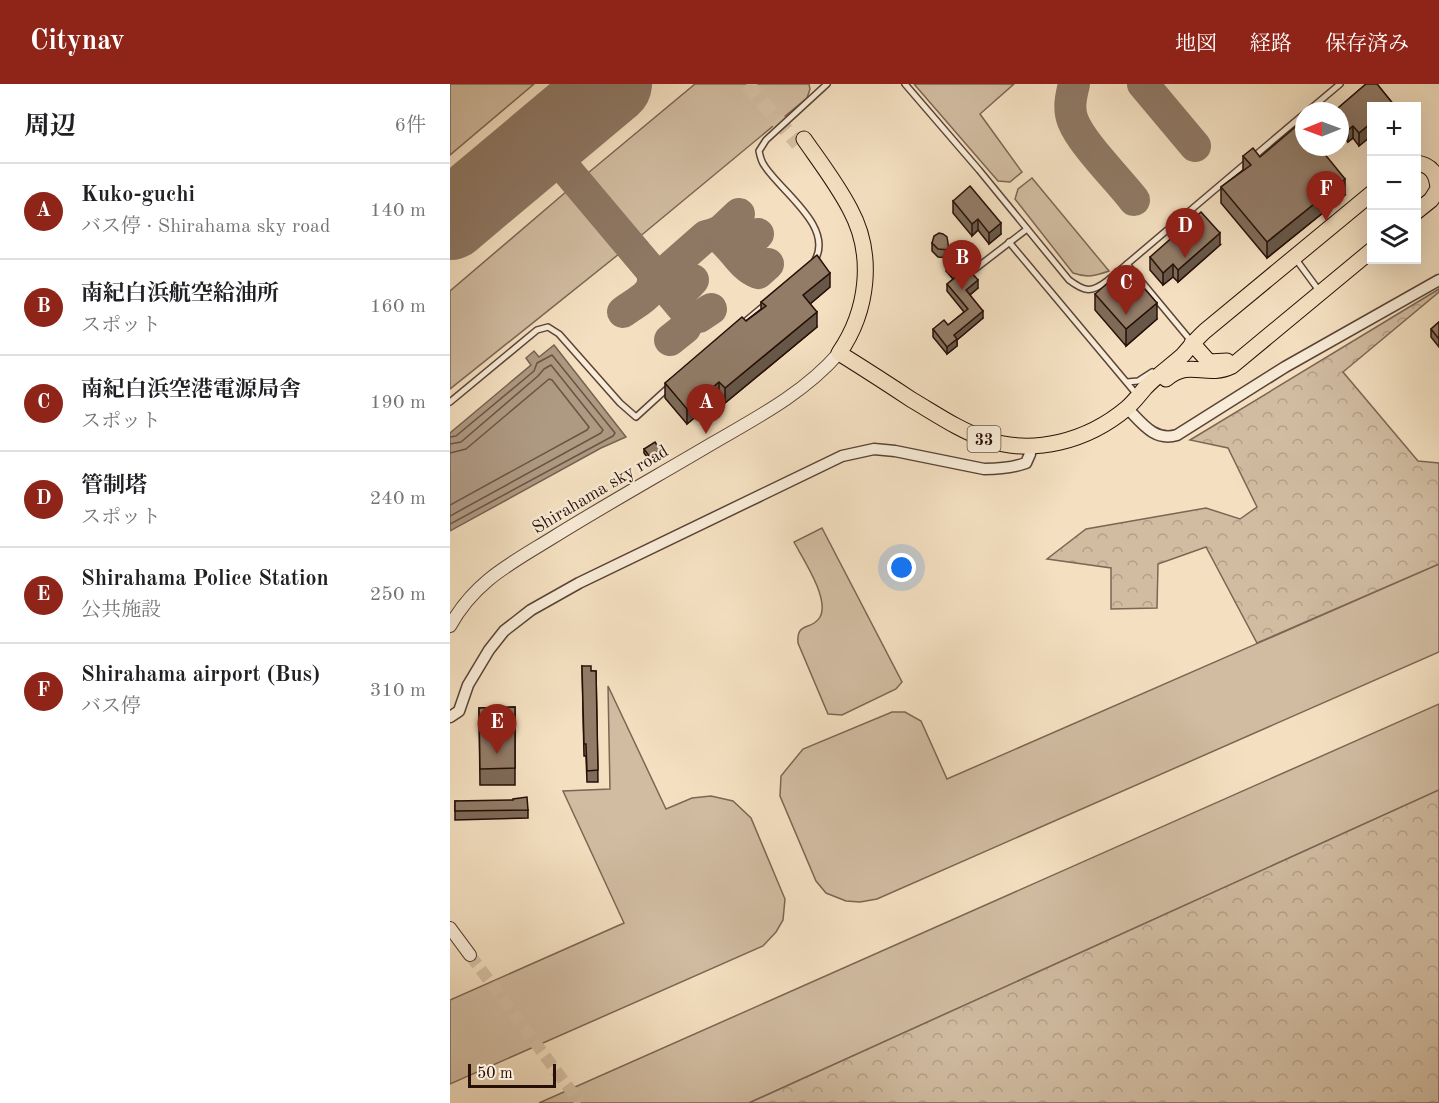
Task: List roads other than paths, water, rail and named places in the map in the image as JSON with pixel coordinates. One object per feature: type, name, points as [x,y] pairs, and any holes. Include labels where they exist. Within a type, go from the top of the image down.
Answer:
[{"type":"main road","points":[[801,141],[842,196],[862,240],[865,275],[860,312],[839,353]]},
{"type":"main road","points":[[1421,164],[1430,167],[1438,184],[1434,196],[1421,208]]},
{"type":"main road","name":"33","points":[[1139,397],[1144,389],[1185,353],[1192,343],[1367,196]]},
{"type":"main road","name":"33","points":[[839,353],[937,416],[969,433],[1000,443],[1030,446],[1048,444],[1076,438],[1093,431],[1179,370],[1188,368],[1213,372],[1232,366],[1367,253]]},
{"type":"main road","points":[[1192,343],[1201,355],[1213,363],[1225,362],[1257,347]]},
{"type":"street","points":[[1127,408],[1155,434],[1166,437],[1177,435],[1285,367],[1439,280]]},
{"type":"street","name":"Shirahama sky road","points":[[450,626],[467,599],[503,568],[784,401],[819,374],[839,353]]},
{"type":"street","points":[[450,717],[459,711],[468,685],[489,650],[504,631],[531,610],[579,583],[842,456],[874,449],[924,456],[973,467],[997,469],[1026,463],[1030,454],[1030,446]]},
{"type":"street","points":[[450,928],[471,955]]},
{"type":"lane","points":[[905,84],[1069,280],[1080,289],[1098,288],[1295,122]]},
{"type":"lane","points":[[1319,102],[1340,84]]},
{"type":"lane","points":[[813,262],[820,250],[819,236],[808,216],[763,164],[759,152],[766,140],[822,85]]},
{"type":"lane","points":[[975,268],[1027,229]]},
{"type":"lane","points":[[1009,242],[1139,397]]},
{"type":"lane","points":[[1294,257],[1321,292]]},
{"type":"lane","points":[[1127,264],[1192,343],[1144,378],[1127,382]]},
{"type":"lane","points":[[734,331],[770,300]]},
{"type":"lane","points":[[450,402],[537,330],[548,327],[559,334],[620,403],[636,417],[673,384]]},
{"type":"water","points":[[554,345],[626,437],[601,448],[450,531],[450,433],[531,365],[526,358],[534,351],[539,357]]},
{"type":"tunnel","points":[[747,84],[798,144]]},
{"type":"tunnel","points":[[470,955],[580,1103]]},
{"type":"place","name":"Shirahama airport (Bus)","points":[[1326,221]]},
{"type":"place","name":"管制塔","points":[[1185,258]]},
{"type":"place","name":"南紀白浜航空給油所","points":[[962,290]]},
{"type":"place","name":"南紀白浜空港電源局舎","points":[[1126,315]]},
{"type":"place","name":"Kuko-guchi","points":[[706,434]]},
{"type":"place","name":"Shirahama Police Station","points":[[497,754]]}]
